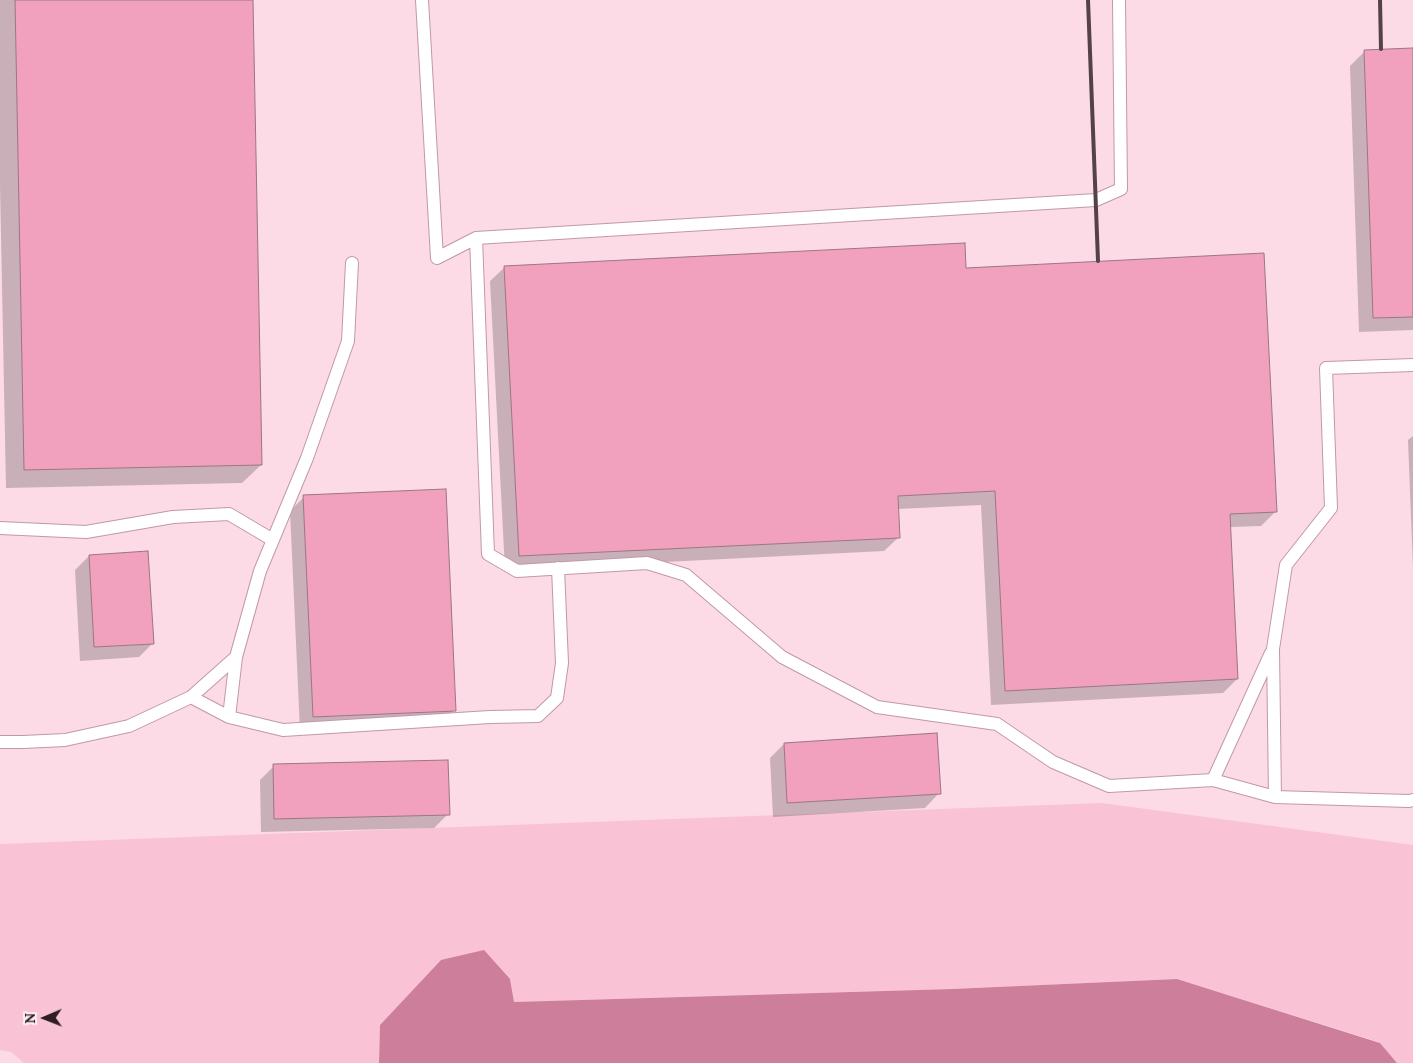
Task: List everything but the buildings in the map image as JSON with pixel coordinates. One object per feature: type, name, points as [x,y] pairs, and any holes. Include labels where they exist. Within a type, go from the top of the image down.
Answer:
[{"type":"lane","points":[[422,0],[437,258],[476,238],[1096,200],[1121,189],[1119,0]]},
{"type":"lane","points":[[476,238],[488,554],[517,571],[646,563],[686,574],[782,657],[877,707],[997,724],[1053,762],[1110,786],[1213,780],[1275,797],[1413,800]]},
{"type":"lane","points":[[229,718],[236,657],[260,572],[306,458],[348,341],[352,263]]},
{"type":"lane","points":[[1275,797],[1273,649],[1286,565],[1331,508],[1326,368],[1413,365]]},
{"type":"lane","points":[[0,528],[86,532],[173,517],[229,514],[273,540]]},
{"type":"lane","points":[[191,697],[229,718],[283,730],[490,717],[538,716],[557,698],[562,663],[558,568]]},
{"type":"lane","points":[[1213,780],[1273,649]]},
{"type":"lane","points":[[0,742],[65,740],[130,726],[191,697],[236,657]]},
{"type":"shaded area","points":[[1102,803],[1413,845],[1413,1063],[1397,1063],[1379,1042],[1177,979],[952,989],[514,1002],[510,979],[441,960],[380,1025],[379,1063],[24,1063],[11,1052],[0,1050],[0,844]]},
{"type":"shaded area","points":[[484,950],[510,979],[514,1002],[952,989],[1177,979],[1380,1043],[1397,1063],[379,1063],[380,1025],[441,960]]},
{"type":"railway","points":[[1088,0],[1098,261]]},
{"type":"railway","points":[[1380,0],[1381,49]]}]
